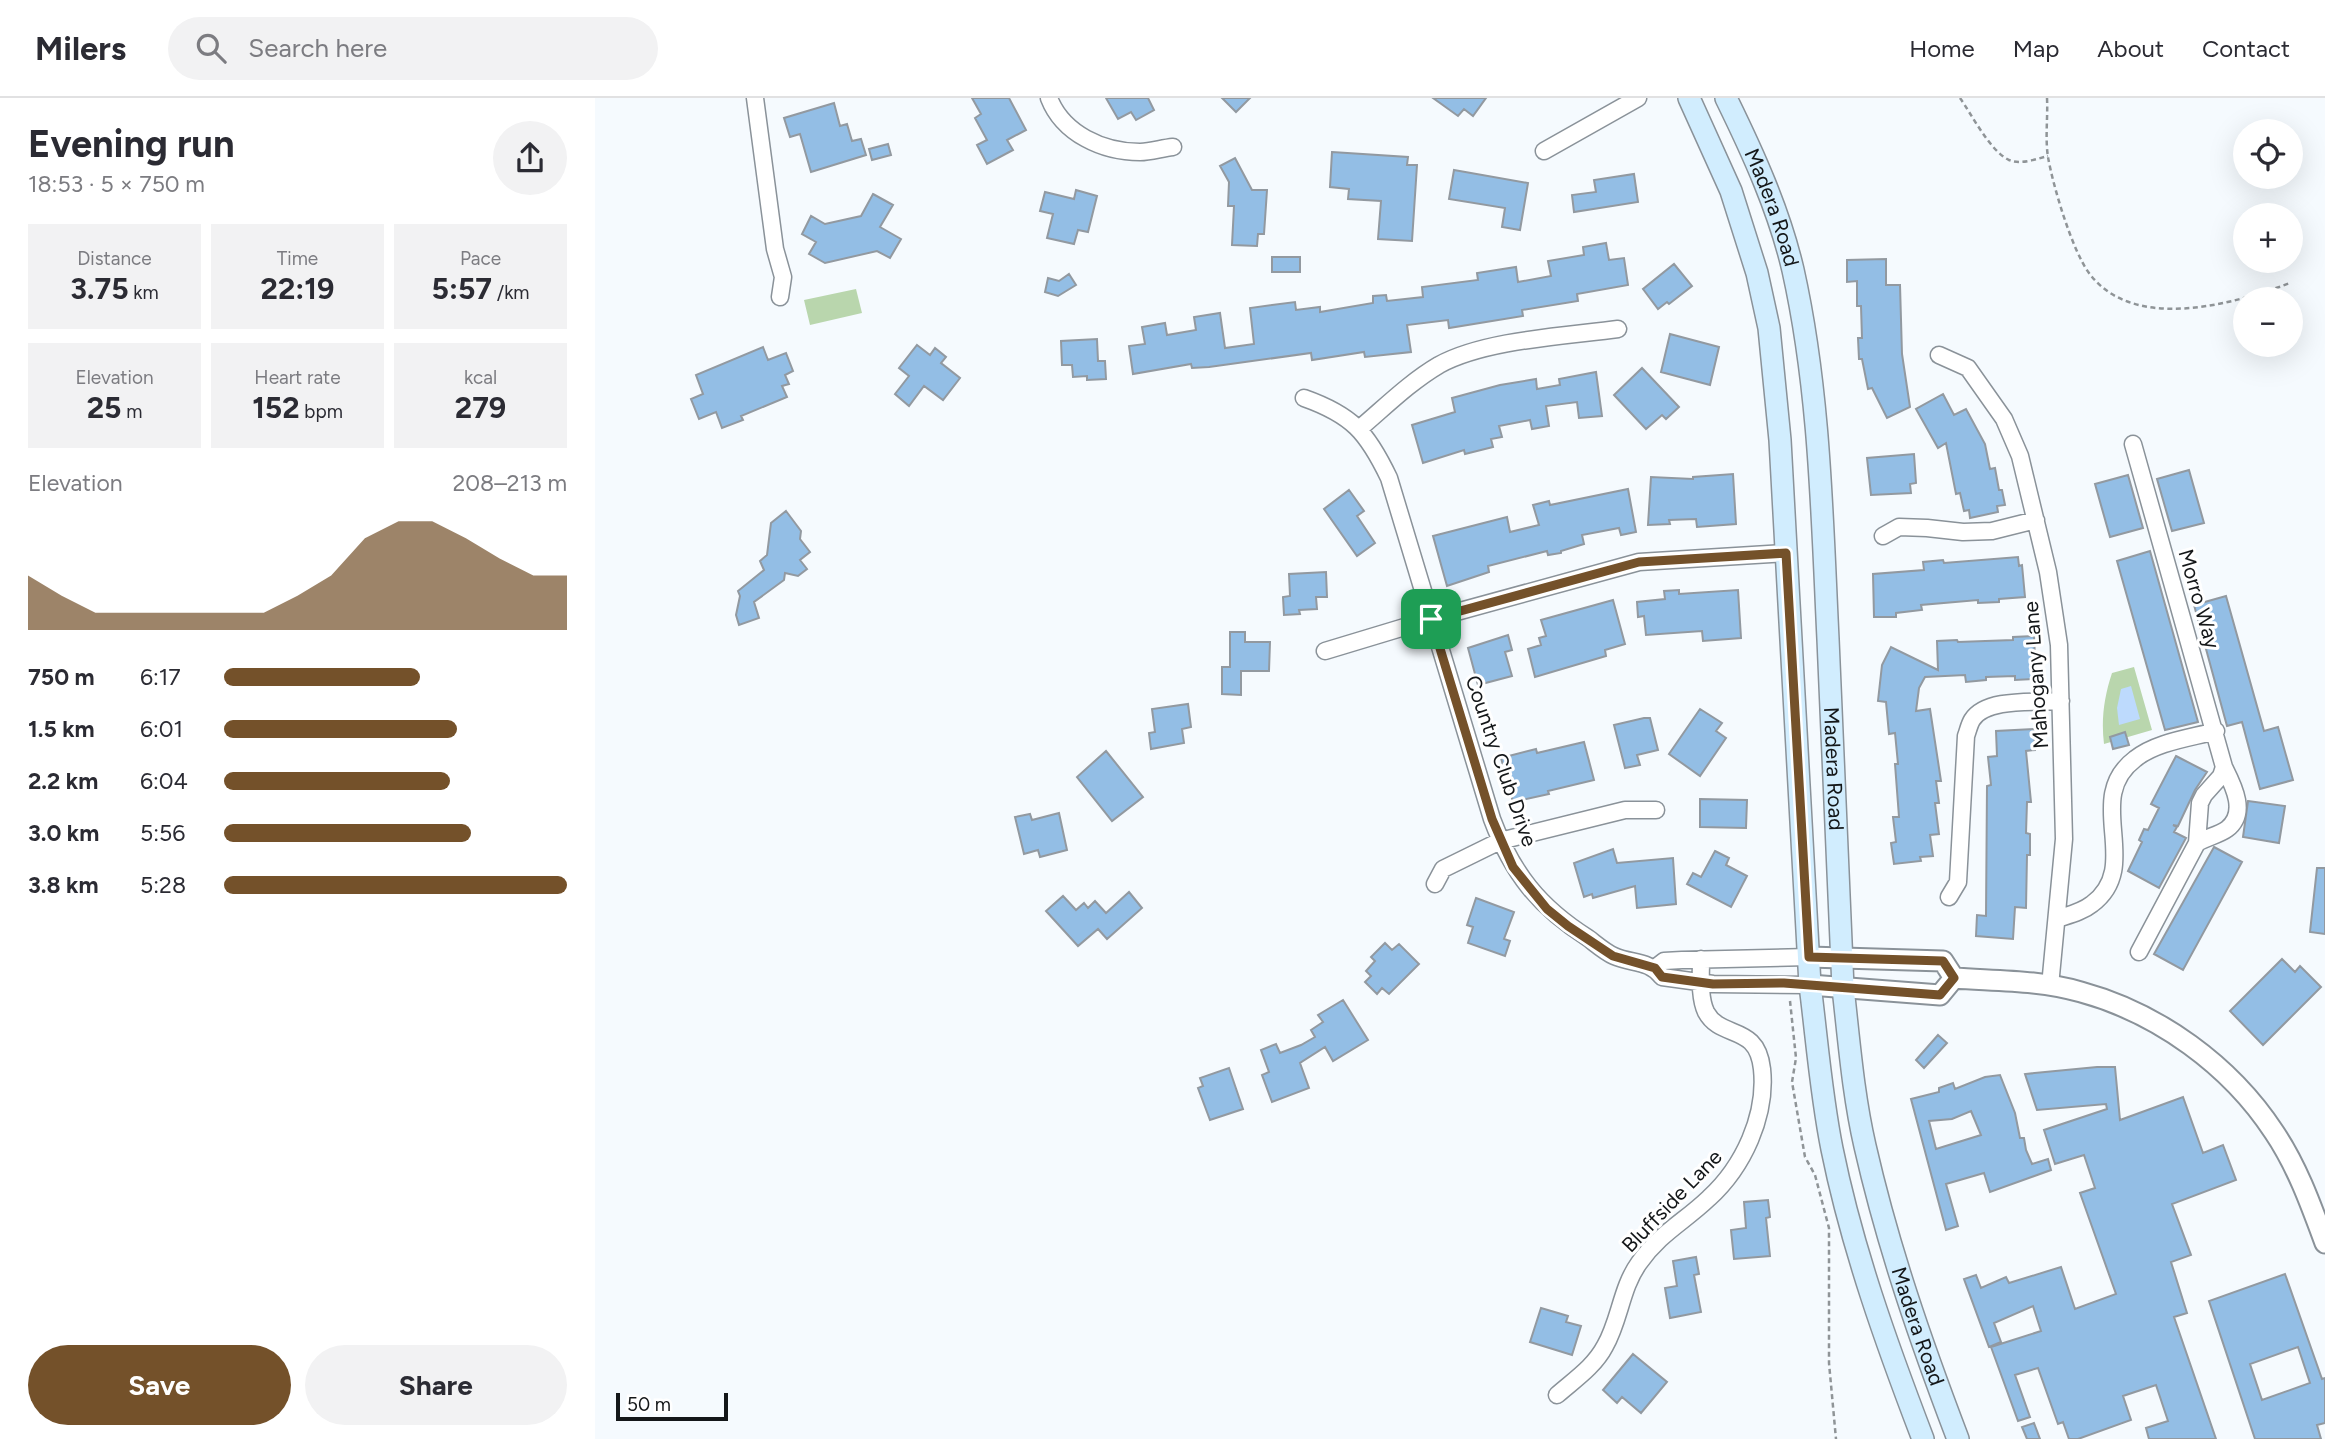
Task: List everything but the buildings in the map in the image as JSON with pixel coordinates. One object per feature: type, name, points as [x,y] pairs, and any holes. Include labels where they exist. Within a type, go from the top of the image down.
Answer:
[{"type":"main road","name":"Madera Road","points":[[1689,98],[1731,191],[1757,274],[1769,328],[1786,553],[1810,985],[1816,1052],[1832,1150],[1883,1332],[1923,1439]]},
{"type":"main road","name":"Madera Road","points":[[1726,98],[1759,166],[1777,216],[1792,268],[1807,341],[1817,434],[1843,988],[1848,1048],[1864,1144],[1913,1322],[1958,1439]]},
{"type":"street","points":[[755,98],[775,249],[783,277],[780,297]]},
{"type":"street","points":[[1049,98],[1060,117],[1089,141],[1113,150],[1142,152],[1173,147]]},
{"type":"street","points":[[1543,151],[1638,98]]},
{"type":"street","points":[[1359,429],[1424,374],[1464,354],[1489,347],[1618,329]]},
{"type":"street","name":"Mahogany Lane","points":[[1939,355],[1968,368],[2004,419],[2020,456],[2055,608],[2061,702],[2064,839],[2050,986]]},
{"type":"street","name":"Country Club Drive","points":[[1304,398],[1331,407],[1359,429],[1378,455],[1389,478],[1500,841],[1513,867],[1529,889],[1547,909],[1568,926],[1613,956],[1655,968],[1662,977],[1701,983],[1810,985]]},
{"type":"street","name":"Morro Way","points":[[2133,444],[2224,767],[2237,798],[2237,817],[2226,830],[2197,843]]},
{"type":"street","points":[[1883,536],[1899,527],[1963,532],[1992,530],[2036,520]]},
{"type":"street","points":[[1325,651],[1639,562],[1786,553]]},
{"type":"street","points":[[1948,897],[1958,881],[1966,736],[1972,720],[1981,710],[1994,705],[2061,702]]},
{"type":"street","points":[[2057,919],[2092,904],[2107,885],[2116,856],[2110,804],[2118,779],[2126,768],[2134,759],[2155,748],[2215,731]]},
{"type":"street","points":[[2139,952],[2197,843],[2200,803],[2221,776],[2224,767]]},
{"type":"street","points":[[1435,884],[1443,869],[1500,841],[1625,810],[1656,810]]},
{"type":"street","points":[[1655,968],[1664,961],[1701,959],[1809,957],[1943,961],[1954,978]]},
{"type":"street","name":"Bluffside Lane","points":[[1557,1395],[1599,1357],[1607,1343],[1625,1288],[1636,1266],[1650,1248],[1668,1230],[1707,1200],[1739,1163],[1758,1116],[1762,1070],[1759,1056],[1751,1042],[1711,1019],[1704,1007],[1701,959]]},
{"type":"street","points":[[1954,978],[2050,986],[2091,995],[2149,1019],[2187,1043],[2221,1070],[2252,1101],[2275,1133],[2294,1167],[2325,1243]]},
{"type":"street","points":[[1810,985],[1940,995],[1954,978]]},
{"type":"path","points":[[1960,98],[1993,146],[2010,160],[2027,162],[2048,156]]},
{"type":"path","points":[[2047,98],[2048,156],[2066,220],[2089,274],[2108,290],[2143,306],[2193,308],[2230,303],[2290,283]]},
{"type":"path","points":[[1790,1001],[1796,1058],[1792,1082],[1805,1157],[1815,1175],[1829,1228],[1829,1363],[1836,1439]]},
{"type":"green space","points":[[856,289],[862,313],[810,325],[804,300]]},
{"type":"green space","points":[[2134,667],[2152,730],[2104,744],[2104,708],[2112,673]]},
{"type":"water","points":[[2131,686],[2140,719],[2119,725],[2117,708],[2121,689]]},
{"type":"route","points":[[1786,553],[1809,957],[1943,961],[1954,978],[1940,995],[1784,983],[1713,984],[1683,981],[1662,977],[1655,968],[1613,956],[1568,926],[1547,909],[1529,889],[1513,867],[1500,841],[1431,619],[1639,562],[1786,553]]}]
